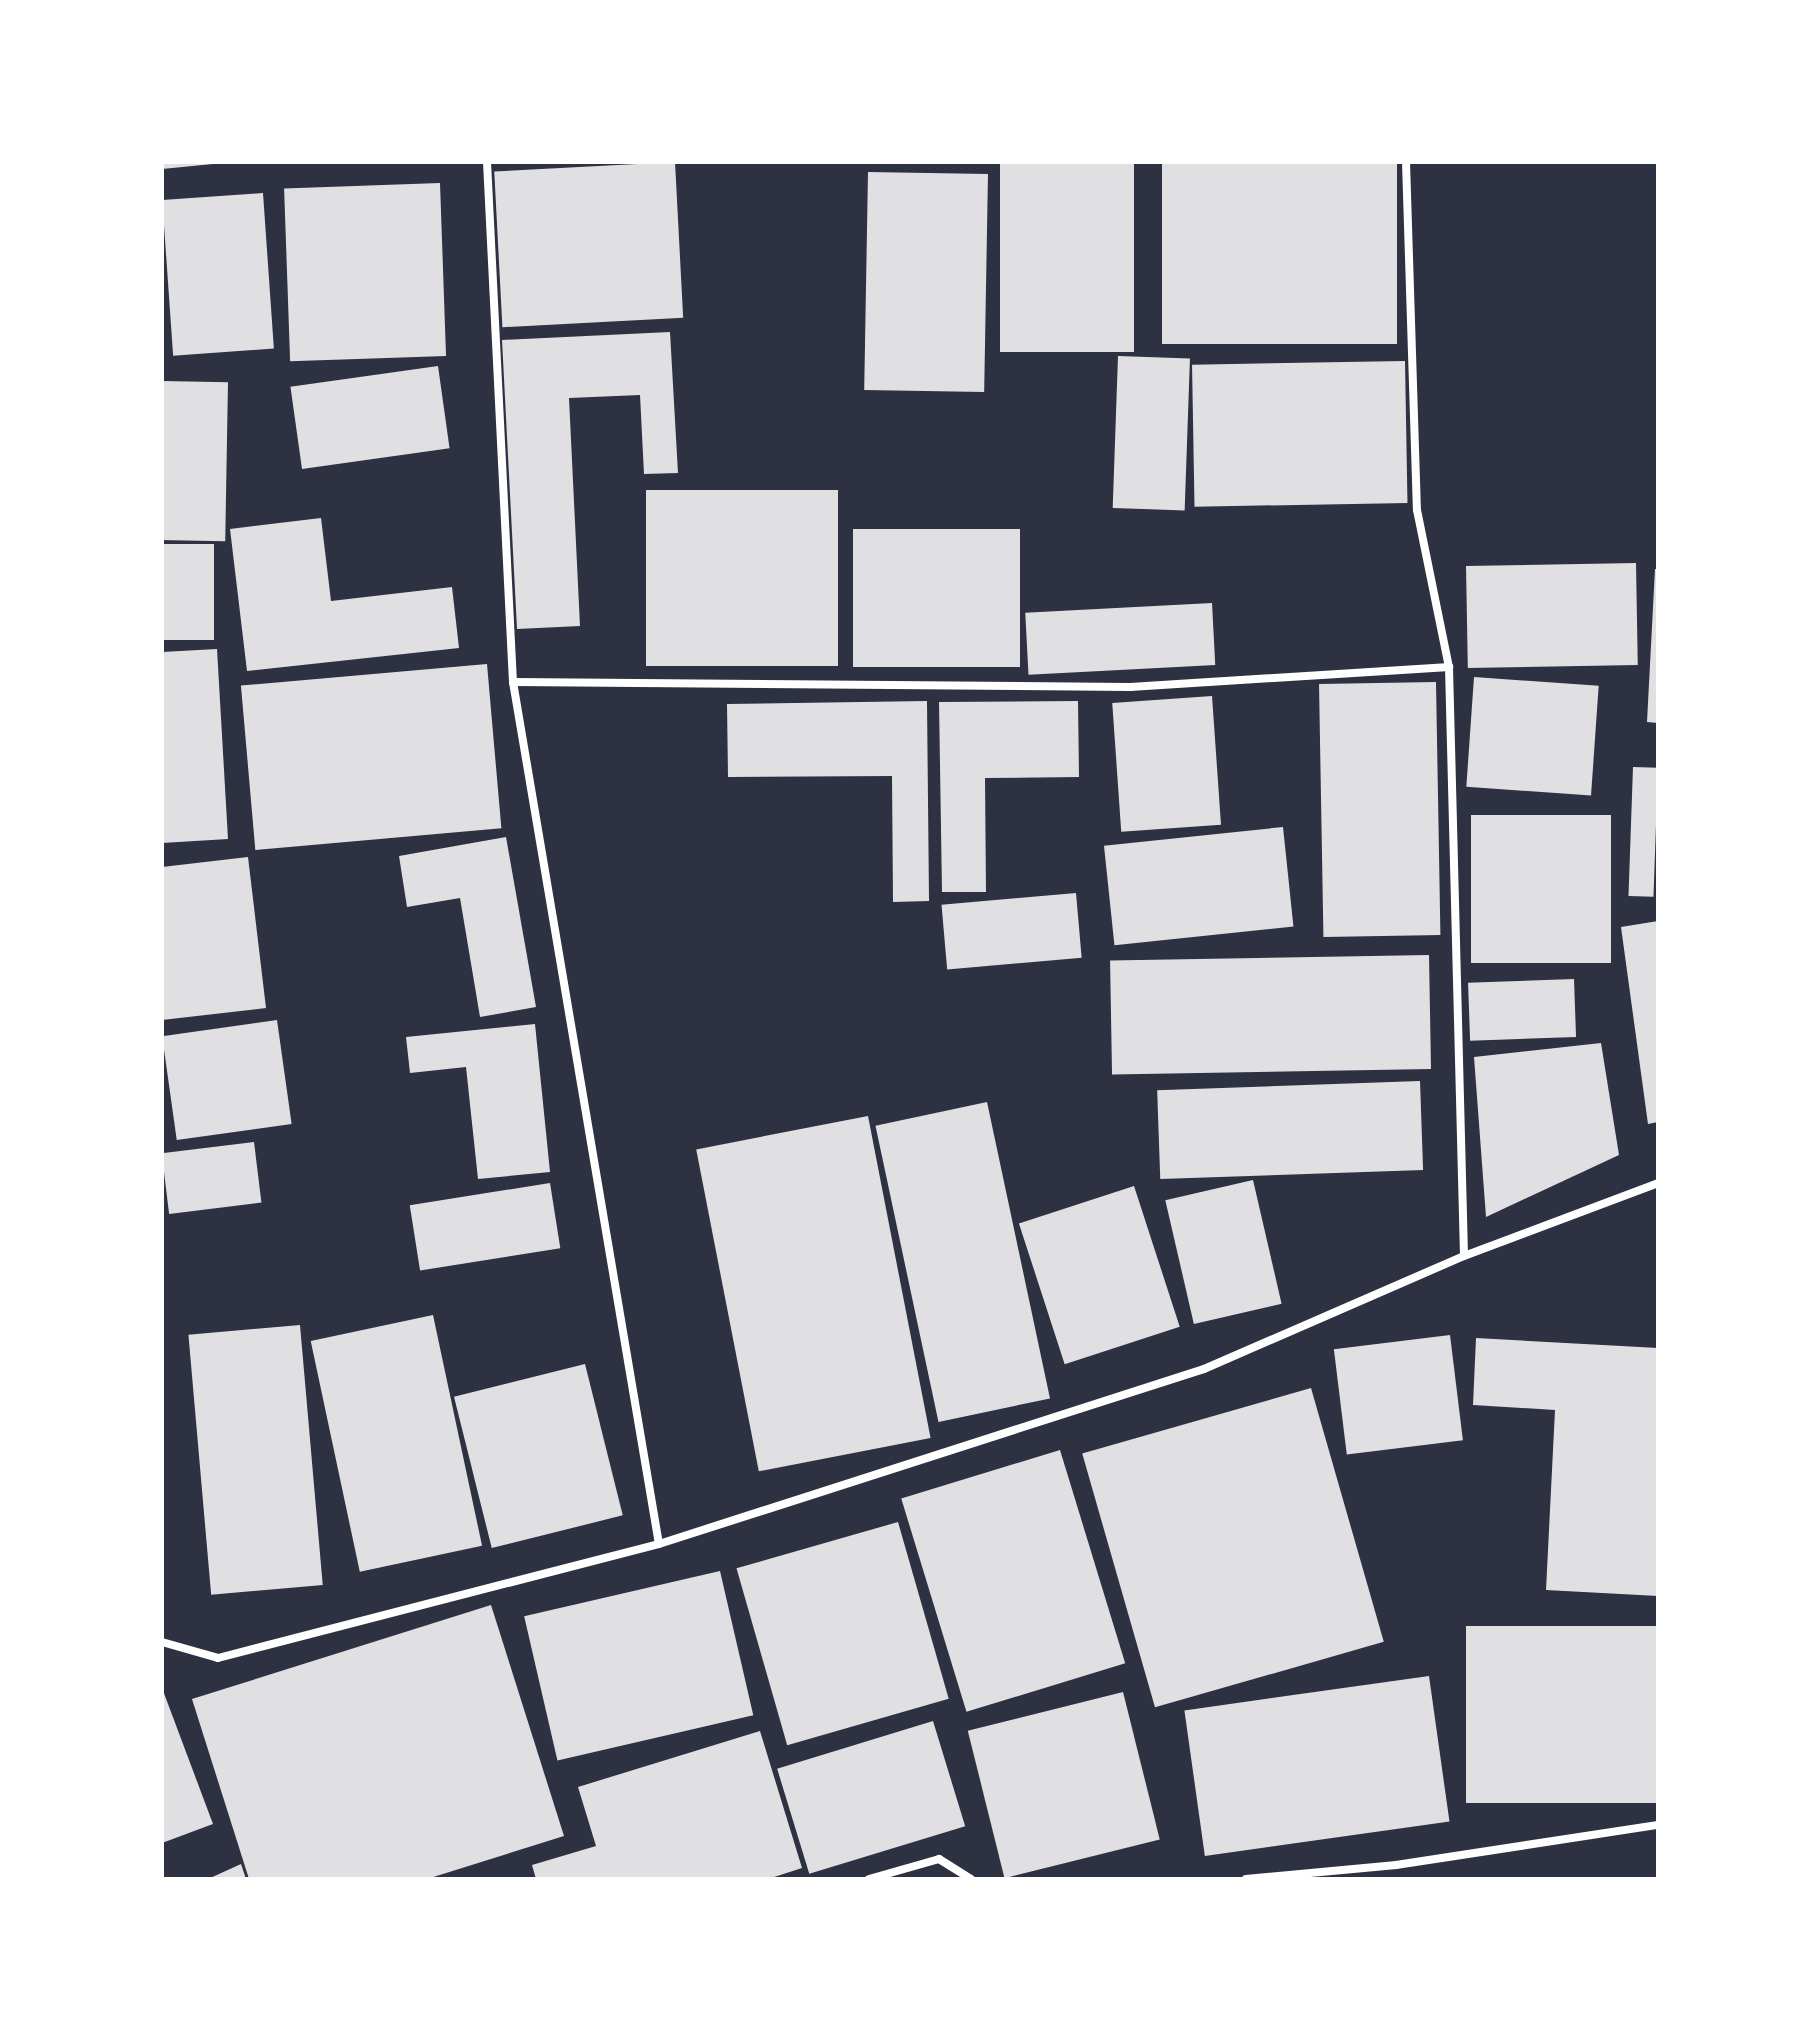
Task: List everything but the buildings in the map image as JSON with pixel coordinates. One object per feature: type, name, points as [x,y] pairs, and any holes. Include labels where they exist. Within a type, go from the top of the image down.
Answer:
[{"type":"street","points":[[487,162],[513,682],[659,1544]]},
{"type":"street","points":[[1406,162],[1417,510],[1449,667],[1464,1256]]},
{"type":"street","points":[[513,682],[1130,687],[1449,667]]},
{"type":"street","points":[[162,1642],[218,1658],[659,1544],[1204,1369],[1464,1256],[1658,1183]]},
{"type":"street","points":[[1246,1879],[1396,1865],[1658,1825]]},
{"type":"street","points":[[869,1879],[939,1859],[971,1879]]}]
